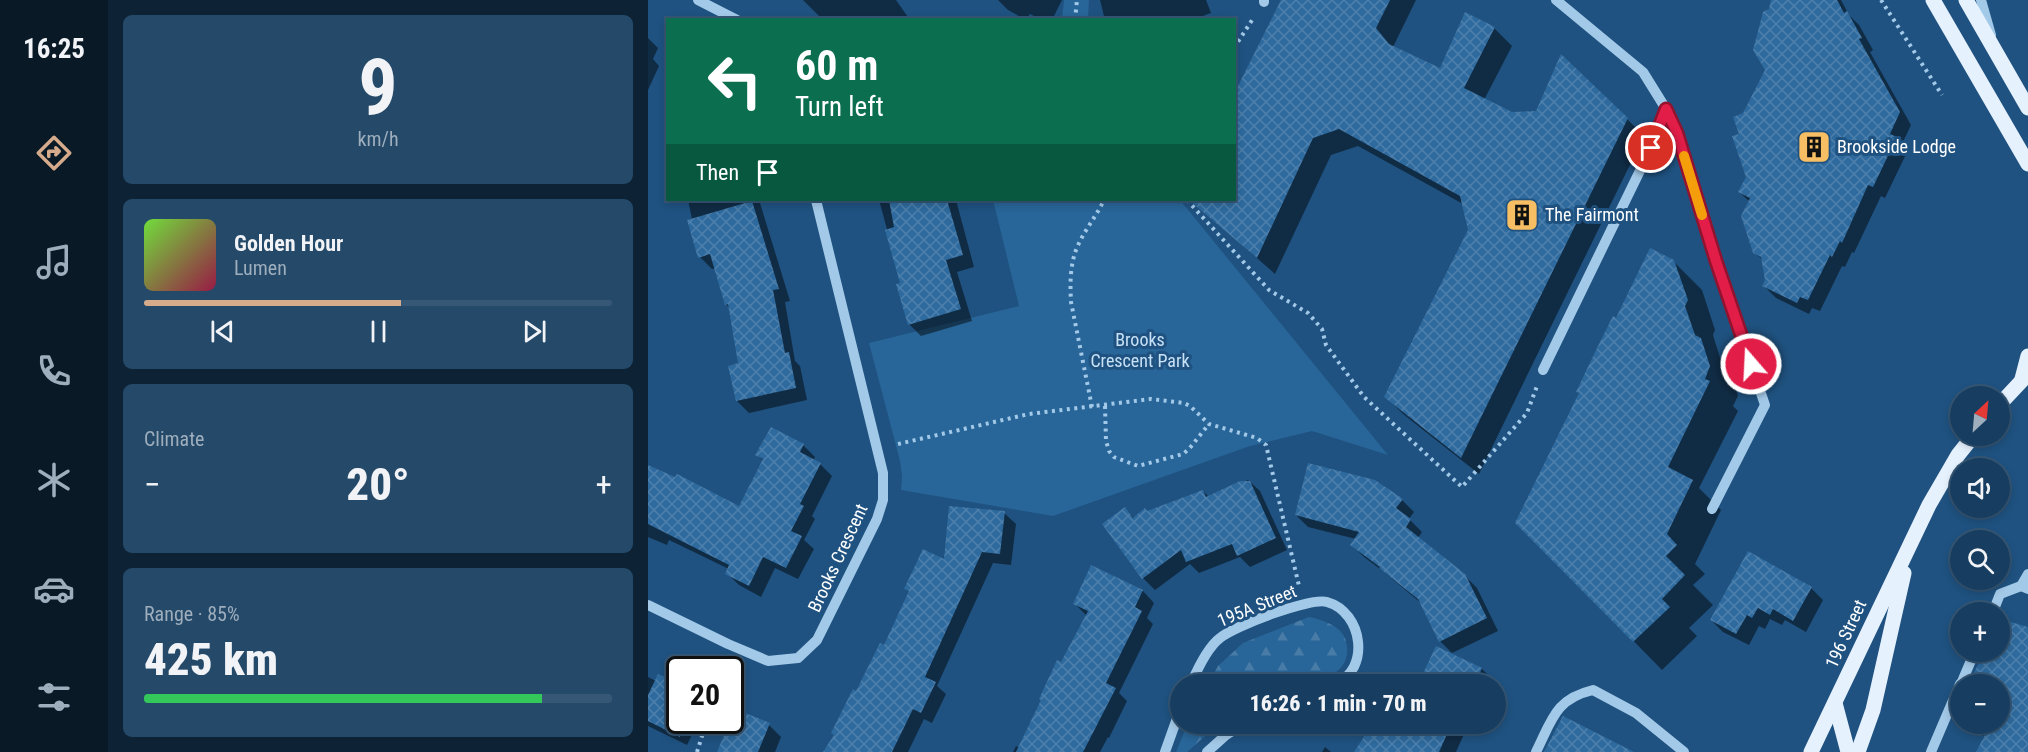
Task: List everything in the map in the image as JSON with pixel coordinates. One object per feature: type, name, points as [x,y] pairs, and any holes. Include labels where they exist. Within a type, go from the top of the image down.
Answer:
[{"type":"main road","points":[[1934,0],[2028,164]]},
{"type":"main road","points":[[1966,0],[2028,108]]},
{"type":"main road","points":[[2010,393],[2025,377],[2028,356]]},
{"type":"main road","name":"196 Street","points":[[1811,752],[1929,505],[1965,446]]},
{"type":"main road","name":"196 Street","points":[[1858,752],[1873,710],[1901,584],[1916,532]]},
{"type":"main road","points":[[1835,703],[1848,752]]},
{"type":"street","points":[[698,0],[733,18]]},
{"type":"street","points":[[1556,0],[1643,72],[1666,109],[1677,133],[1716,261],[1765,405],[1712,508]]},
{"type":"street","points":[[1981,0],[1995,50]]},
{"type":"street","points":[[1543,370],[1651,148],[1666,109]]},
{"type":"street","name":"Brooks Crescent","points":[[648,605],[768,661],[798,658],[817,640],[877,519],[883,500],[883,473],[816,201]]},
{"type":"street","points":[[1997,602],[2000,594],[2024,587],[2028,574]]},
{"type":"street","name":"195A Street","points":[[1195,674],[1218,639],[1224,635],[1302,604],[1316,601],[1327,602],[1342,610],[1354,627],[1359,652],[1356,666],[1350,674]]},
{"type":"street","points":[[1536,752],[1558,708],[1576,694],[1593,690],[1636,713],[1684,752]]},
{"type":"street","points":[[1931,752],[1950,709]]},
{"type":"street","points":[[1165,752],[1171,734]]},
{"type":"street","points":[[1207,752],[1228,734]]},
{"type":"path","points":[[1075,18],[1077,0]]},
{"type":"path","points":[[1881,0],[1942,95]]},
{"type":"path","points":[[1236,45],[1264,1]]},
{"type":"path","points":[[1092,406],[1071,302],[1072,267],[1077,248],[1103,201]]},
{"type":"path","points":[[1188,201],[1269,290],[1308,313],[1322,329],[1326,345],[1364,397],[1462,487],[1527,413],[1543,370]]},
{"type":"path","points":[[898,444],[1029,414],[1151,399],[1177,401],[1190,405],[1209,424],[1257,438],[1266,445],[1299,587]]},
{"type":"path","points":[[1105,406],[1106,441],[1109,450],[1114,457],[1134,465],[1142,466],[1183,454],[1209,424]]},
{"type":"path","points":[[697,752],[702,734]]},
{"type":"green space","points":[[1064,0],[1089,0],[1088,18],[1062,18]]},
{"type":"green space","name":"Brooks Crescent Park","points":[[993,201],[1181,201],[1388,455],[1312,431],[1250,446],[1053,516],[901,490],[900,461],[869,343],[1019,306]]},
{"type":"green space","points":[[1309,617],[1326,622],[1340,631],[1346,641],[1347,656],[1341,668],[1332,674],[1214,674],[1218,666],[1243,643]]},
{"type":"green space","points":[[1183,734],[1207,734],[1187,752],[1176,752]]},
{"type":"building","name":"The Fairmont","points":[[1281,0],[1390,0],[1376,28],[1389,44],[1440,68],[1465,12],[1495,27],[1464,88],[1512,112],[1536,111],[1561,54],[1628,118],[1461,458],[1384,397],[1468,230],[1460,196],[1339,129],[1313,138],[1257,258],[1190,201],[1236,201],[1236,90]]},
{"type":"building","name":"Brookside Lodge","points":[[1771,0],[1837,0],[1844,13],[1847,11],[1862,38],[1859,39],[1900,112],[1890,134],[1897,137],[1873,187],[1868,185],[1842,243],[1840,241],[1832,257],[1830,255],[1808,300],[1800,297],[1797,303],[1762,286],[1765,280],[1761,257],[1753,253],[1741,216],[1750,198],[1738,192],[1746,177],[1732,136],[1739,134],[1733,117],[1743,113],[1765,70],[1753,50],[1763,12],[1769,9]]},
{"type":"building","points":[[752,201],[779,289],[773,290],[785,353],[789,352],[796,388],[736,401],[728,366],[738,363],[728,304],[725,305],[710,254],[698,258],[687,220]]},
{"type":"building","points":[[889,201],[947,201],[963,255],[946,260],[961,309],[908,325],[896,284],[900,283],[885,230],[894,227]]},
{"type":"building","points":[[1650,248],[1674,260],[1688,300],[1685,306],[1695,335],[1701,338],[1710,366],[1705,379],[1710,381],[1668,467],[1693,480],[1667,534],[1677,545],[1666,556],[1685,575],[1662,599],[1670,607],[1633,642],[1515,523],[1579,393],[1576,392],[1598,346],[1613,316],[1616,318]]},
{"type":"building","points":[[771,427],[804,444],[800,452],[821,463],[800,504],[804,506],[791,531],[802,536],[786,568],[763,557],[749,586],[725,574],[729,565],[648,524],[648,465],[675,477],[677,474],[739,506],[763,459],[755,455]]},
{"type":"building","points":[[1308,463],[1375,480],[1403,499],[1396,508],[1411,519],[1406,527],[1465,574],[1487,618],[1439,642],[1418,599],[1350,545],[1359,532],[1295,515]]},
{"type":"building","points":[[1240,481],[1250,481],[1276,538],[1237,556],[1232,544],[1186,562],[1181,550],[1142,579],[1102,524],[1125,507],[1133,518],[1145,508],[1147,511],[1203,490],[1206,497]]},
{"type":"building","points":[[949,506],[1005,511],[1000,554],[982,552],[925,677],[936,682],[921,713],[913,709],[892,752],[823,752],[834,735],[831,733],[853,689],[856,691],[880,643],[884,645],[909,591],[904,589],[923,549],[944,559]]},
{"type":"building","points":[[1748,551],[1812,587],[1793,621],[1773,609],[1770,615],[1758,608],[1752,618],[1747,615],[1736,634],[1710,620]]},
{"type":"building","points":[[1091,565],[1143,590],[1135,607],[1142,611],[1106,683],[1116,688],[1083,752],[1016,752],[1057,660],[1061,662],[1088,611],[1073,604]]},
{"type":"building","points":[[2010,622],[2028,627],[2028,752],[1976,752],[1985,734],[2010,734],[2010,674],[1974,674],[1979,662],[2010,662]]},
{"type":"building","points":[[1436,646],[1482,668],[1479,674],[1423,674]]},
{"type":"building","points":[[658,674],[666,678],[666,730],[648,721],[648,695]]},
{"type":"building","points":[[744,713],[770,723],[758,752],[717,752],[725,734],[744,734]]},
{"type":"building","points":[[1563,716],[1634,752],[1544,752]]},
{"type":"building","points":[[1366,734],[1447,734],[1439,752],[1354,752]]},
{"type":"slow traffic","points":[[1684,156],[1702,215]]},
{"type":"place","name":"Brookside Lodge","points":[[1814,147]]},
{"type":"place","name":"The Fairmont","points":[[1522,215]]},
{"type":"route","points":[[1651,148],[1666,109],[1677,133],[1716,261],[1751,364]]}]
